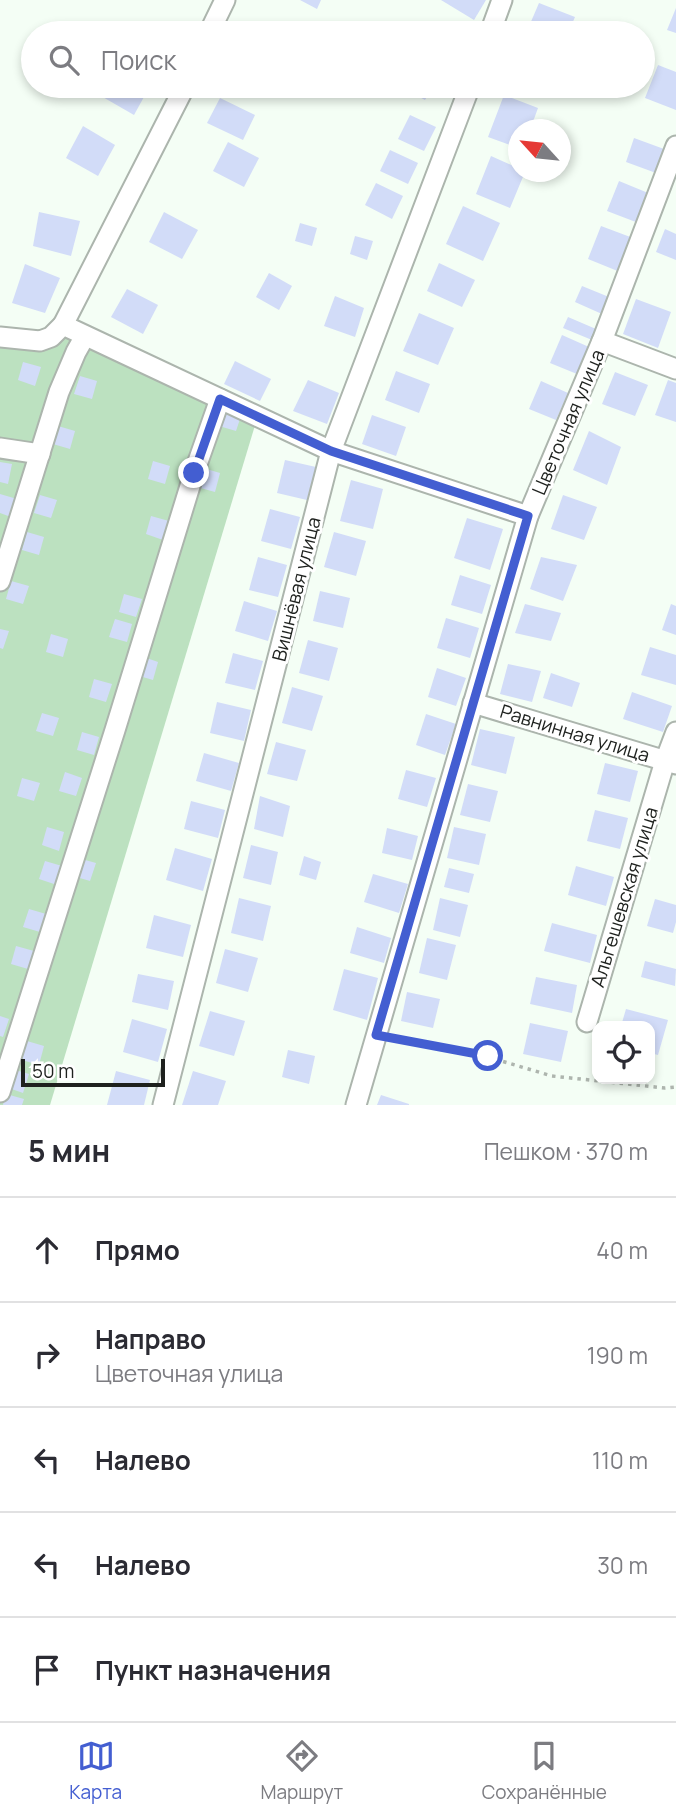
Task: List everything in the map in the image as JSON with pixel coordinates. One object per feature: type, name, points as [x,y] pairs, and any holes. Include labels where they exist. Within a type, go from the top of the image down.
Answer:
[{"type":"street","points":[[215,21],[225,0]]},
{"type":"street","points":[[494,21],[502,0]]},
{"type":"street","points":[[0,337],[40,341],[51,337],[63,325],[179,98]]},
{"type":"street","name":"Вишнёвая улица","points":[[163,1105],[331,451],[465,98]]},
{"type":"street","name":"Цветочная улица","points":[[356,1105],[528,516],[602,341],[676,146]]},
{"type":"street","points":[[63,325],[331,451],[528,516]]},
{"type":"street","points":[[0,581],[59,392],[85,335]]},
{"type":"street","points":[[602,341],[676,369]]},
{"type":"street","points":[[0,1092],[194,473],[220,399]]},
{"type":"street","points":[[0,448],[40,454]]},
{"type":"street","name":"Равнинная улица","points":[[473,702],[671,762]]},
{"type":"street","name":"Альгешевская улица","points":[[587,1023],[671,762],[676,732]]},
{"type":"path","points":[[376,1035],[488,1056],[552,1076],[676,1087]]},
{"type":"green space","points":[[65,329],[256,422],[50,1105],[0,1105],[0,334]]},
{"type":"building","points":[[300,0],[321,0],[317,9]]},
{"type":"building","points":[[441,0],[486,0],[474,20]]},
{"type":"building","points":[[539,3],[575,17],[573,21],[531,21]]},
{"type":"building","points":[[676,8],[676,33],[667,30]]},
{"type":"building","points":[[658,65],[676,72],[676,110],[645,98],[655,98],[655,73]]},
{"type":"building","points":[[104,98],[143,98],[134,115]]},
{"type":"building","points":[[220,98],[255,115],[243,140],[207,123]]},
{"type":"building","points":[[503,98],[512,98],[538,108],[534,119],[508,119],[508,144],[488,137]]},
{"type":"building","points":[[410,115],[436,127],[424,151],[398,139]]},
{"type":"building","points":[[83,126],[115,145],[98,176],[66,158]]},
{"type":"building","points":[[634,138],[664,149],[656,173],[626,162]]},
{"type":"building","points":[[228,142],[259,158],[244,187],[213,171]]},
{"type":"building","points":[[390,150],[418,163],[408,184],[380,171]]},
{"type":"building","points":[[491,156],[508,164],[508,182],[521,182],[510,208],[476,194]]},
{"type":"building","points":[[619,181],[653,195],[641,224],[607,211]]},
{"type":"building","points":[[376,183],[403,196],[392,219],[365,205]]},
{"type":"building","points":[[463,206],[500,223],[483,261],[446,244]]},
{"type":"building","points":[[39,212],[80,221],[71,256],[33,246]]},
{"type":"building","points":[[164,212],[198,230],[182,259],[149,242]]},
{"type":"building","points":[[300,223],[317,228],[312,246],[295,241]]},
{"type":"building","points":[[601,226],[633,238],[620,272],[588,259]]},
{"type":"building","points":[[665,229],[676,234],[676,260],[656,252]]},
{"type":"building","points":[[355,236],[373,241],[367,260],[350,254]]},
{"type":"building","points":[[439,263],[475,280],[462,307],[427,291]]},
{"type":"building","points":[[25,264],[60,278],[45,313],[12,303]]},
{"type":"building","points":[[269,273],[292,286],[279,310],[256,297]]},
{"type":"building","points":[[582,286],[609,297],[602,314],[575,302]]},
{"type":"building","points":[[127,289],[158,305],[143,334],[111,317]]},
{"type":"building","points":[[335,296],[364,308],[355,337],[324,326]]},
{"type":"building","points":[[636,299],[671,312],[658,348],[623,334]]},
{"type":"building","points":[[419,313],[454,328],[438,365],[403,351]]},
{"type":"building","points":[[568,317],[596,329],[592,340],[563,328]]},
{"type":"building","points":[[562,335],[589,347],[577,374],[550,363]]},
{"type":"building","points":[[235,361],[271,379],[260,401],[224,384]]},
{"type":"building","points":[[23,362],[41,367],[35,386],[18,380]]},
{"type":"building","points":[[396,371],[430,384],[419,413],[385,400]]},
{"type":"building","points":[[615,372],[648,385],[635,416],[602,404]]},
{"type":"building","points":[[80,376],[97,381],[92,399],[74,394]]},
{"type":"building","points":[[308,380],[339,393],[327,424],[293,411]]},
{"type":"building","points":[[668,380],[676,383],[676,422],[655,415]]},
{"type":"building","points":[[541,381],[568,393],[556,420],[529,409]]},
{"type":"building","points":[[225,408],[242,413],[236,431],[219,426]]},
{"type":"building","points":[[372,415],[406,427],[396,456],[362,444]]},
{"type":"building","points":[[58,426],[75,431],[70,449],[53,444]]},
{"type":"building","points":[[589,431],[621,447],[607,485],[573,470]]},
{"type":"building","points":[[285,460],[316,467],[307,500],[277,493]]},
{"type":"building","points":[[153,461],[170,466],[165,484],[148,479]]},
{"type":"building","points":[[0,462],[12,464],[8,484],[0,482]]},
{"type":"building","points":[[203,468],[220,473],[215,492],[197,487]]},
{"type":"building","points":[[351,480],[383,489],[373,529],[340,521]]},
{"type":"building","points":[[0,494],[17,499],[11,517],[0,513]]},
{"type":"building","points":[[40,495],[57,500],[51,518],[34,513]]},
{"type":"building","points":[[563,495],[597,507],[584,540],[551,529]]},
{"type":"building","points":[[270,509],[300,517],[291,549],[261,541]]},
{"type":"building","points":[[151,516],[169,521],[163,540],[146,534]]},
{"type":"building","points":[[467,518],[503,529],[490,570],[454,558]]},
{"type":"building","points":[[27,532],[44,537],[39,555],[22,550]]},
{"type":"building","points":[[334,532],[366,541],[356,576],[324,567]]},
{"type":"building","points":[[258,557],[287,565],[278,597],[249,590]]},
{"type":"building","points":[[541,557],[577,565],[563,601],[530,589]]},
{"type":"building","points":[[460,575],[491,585],[482,614],[451,605]]},
{"type":"building","points":[[11,581],[29,586],[23,604],[6,599]]},
{"type":"building","points":[[320,591],[350,598],[343,628],[313,621]]},
{"type":"building","points":[[124,594],[142,599],[136,617],[119,612]]},
{"type":"building","points":[[244,601],[277,611],[268,641],[235,631]]},
{"type":"building","points":[[525,604],[561,613],[551,641],[515,633]]},
{"type":"building","points":[[671,604],[676,606],[676,635],[662,630]]},
{"type":"building","points":[[446,618],[479,628],[470,658],[437,648]]},
{"type":"building","points":[[115,619],[132,624],[127,642],[109,637]]},
{"type":"building","points":[[0,629],[9,631],[3,649],[0,648]]},
{"type":"building","points":[[51,634],[68,639],[63,657],[46,652]]},
{"type":"building","points":[[308,640],[338,648],[329,681],[299,673]]},
{"type":"building","points":[[650,647],[676,655],[676,685],[641,675]]},
{"type":"building","points":[[233,653],[263,661],[255,690],[225,683]]},
{"type":"building","points":[[141,656],[158,662],[153,680],[136,675]]},
{"type":"building","points":[[508,664],[541,671],[532,702],[500,694]]},
{"type":"building","points":[[437,668],[466,678],[456,706],[428,697]]},
{"type":"building","points":[[551,673],[580,683],[572,707],[543,698]]},
{"type":"building","points":[[94,679],[112,684],[106,702],[89,697]]},
{"type":"building","points":[[292,687],[323,696],[312,731],[282,723]]},
{"type":"building","points":[[632,692],[672,706],[663,732],[623,719]]},
{"type":"building","points":[[217,702],[251,710],[244,741],[210,733]]},
{"type":"building","points":[[42,713],[59,718],[53,736],[36,731]]},
{"type":"building","points":[[426,714],[456,724],[445,755],[416,745]]},
{"type":"building","points":[[480,729],[515,737],[506,774],[471,765]]},
{"type":"building","points":[[82,732],[99,737],[94,755],[77,750]]},
{"type":"building","points":[[276,742],[306,750],[297,781],[267,774]]},
{"type":"building","points":[[204,753],[239,763],[231,791],[196,781]]},
{"type":"building","points":[[605,763],[638,771],[630,802],[597,794]]},
{"type":"building","points":[[406,770],[436,778],[427,807],[398,799]]},
{"type":"building","points":[[65,772],[82,778],[76,796],[59,791]]},
{"type":"building","points":[[22,778],[40,783],[34,801],[17,796]]},
{"type":"building","points":[[468,784],[498,791],[490,822],[460,815]]},
{"type":"building","points":[[260,796],[290,806],[283,837],[254,829]]},
{"type":"building","points":[[191,801],[225,810],[218,838],[184,829]]},
{"type":"building","points":[[595,810],[628,818],[620,849],[587,841]]},
{"type":"building","points":[[47,827],[64,832],[59,851],[42,845]]},
{"type":"building","points":[[454,827],[486,834],[479,865],[447,858]]},
{"type":"building","points":[[387,828],[418,836],[412,860],[382,853]]},
{"type":"building","points":[[251,845],[278,852],[271,885],[243,878]]},
{"type":"building","points":[[175,848],[212,859],[203,891],[166,880]]},
{"type":"building","points":[[304,856],[321,862],[316,880],[299,875]]},
{"type":"building","points":[[78,858],[96,863],[90,881],[73,876]]},
{"type":"building","points":[[45,861],[62,866],[57,885],[39,879]]},
{"type":"building","points":[[576,866],[614,877],[606,906],[568,895]]},
{"type":"building","points":[[449,868],[474,874],[469,893],[444,887]]},
{"type":"building","points":[[373,874],[408,884],[399,913],[364,902]]},
{"type":"building","points":[[239,898],[271,906],[263,941],[231,933]]},
{"type":"building","points":[[440,898],[468,905],[460,937],[433,930]]},
{"type":"building","points":[[655,899],[676,905],[673,933],[647,926]]},
{"type":"building","points":[[29,909],[46,914],[40,932],[23,927]]},
{"type":"building","points":[[154,915],[191,925],[183,957],[146,948]]},
{"type":"building","points":[[552,923],[597,935],[590,963],[544,951]]},
{"type":"building","points":[[357,927],[391,938],[384,963],[350,953]]},
{"type":"building","points":[[427,938],[456,945],[447,980],[419,973]]},
{"type":"building","points":[[16,946],[34,951],[28,969],[11,964]]},
{"type":"building","points":[[225,949],[258,958],[248,992],[216,983]]},
{"type":"building","points":[[645,961],[676,969],[675,986],[641,977]]},
{"type":"building","points":[[344,969],[378,978],[367,1020],[333,1010]]},
{"type":"building","points":[[138,974],[174,981],[168,1010],[132,1002]]},
{"type":"building","points":[[536,977],[577,985],[572,1013],[530,1004]]},
{"type":"building","points":[[407,992],[440,999],[433,1028],[401,1021]]},
{"type":"building","points":[[626,1009],[668,1020],[658,1055],[655,1054],[655,1021],[622,1021]]},
{"type":"building","points":[[210,1011],[245,1021],[234,1056],[199,1046]]},
{"type":"building","points":[[0,1016],[9,1019],[3,1037],[0,1036]]},
{"type":"building","points":[[132,1019],[167,1029],[158,1062],[123,1052]]},
{"type":"building","points":[[530,1023],[568,1031],[561,1062],[523,1054]]},
{"type":"building","points":[[27,1041],[44,1046],[39,1065],[22,1060]]},
{"type":"building","points":[[288,1050],[315,1056],[309,1084],[282,1077]]},
{"type":"building","points":[[12,1069],[29,1074],[23,1093],[6,1087]]},
{"type":"building","points":[[116,1071],[150,1080],[144,1105],[107,1105]]},
{"type":"building","points":[[193,1071],[226,1081],[218,1105],[182,1105]]},
{"type":"building","points":[[6,1094],[24,1099],[22,1105],[3,1105]]},
{"type":"building","points":[[381,1095],[409,1104],[409,1105],[377,1105]]},
{"type":"route","points":[[194,473],[220,399],[331,451],[528,516],[376,1035],[488,1056]]}]
